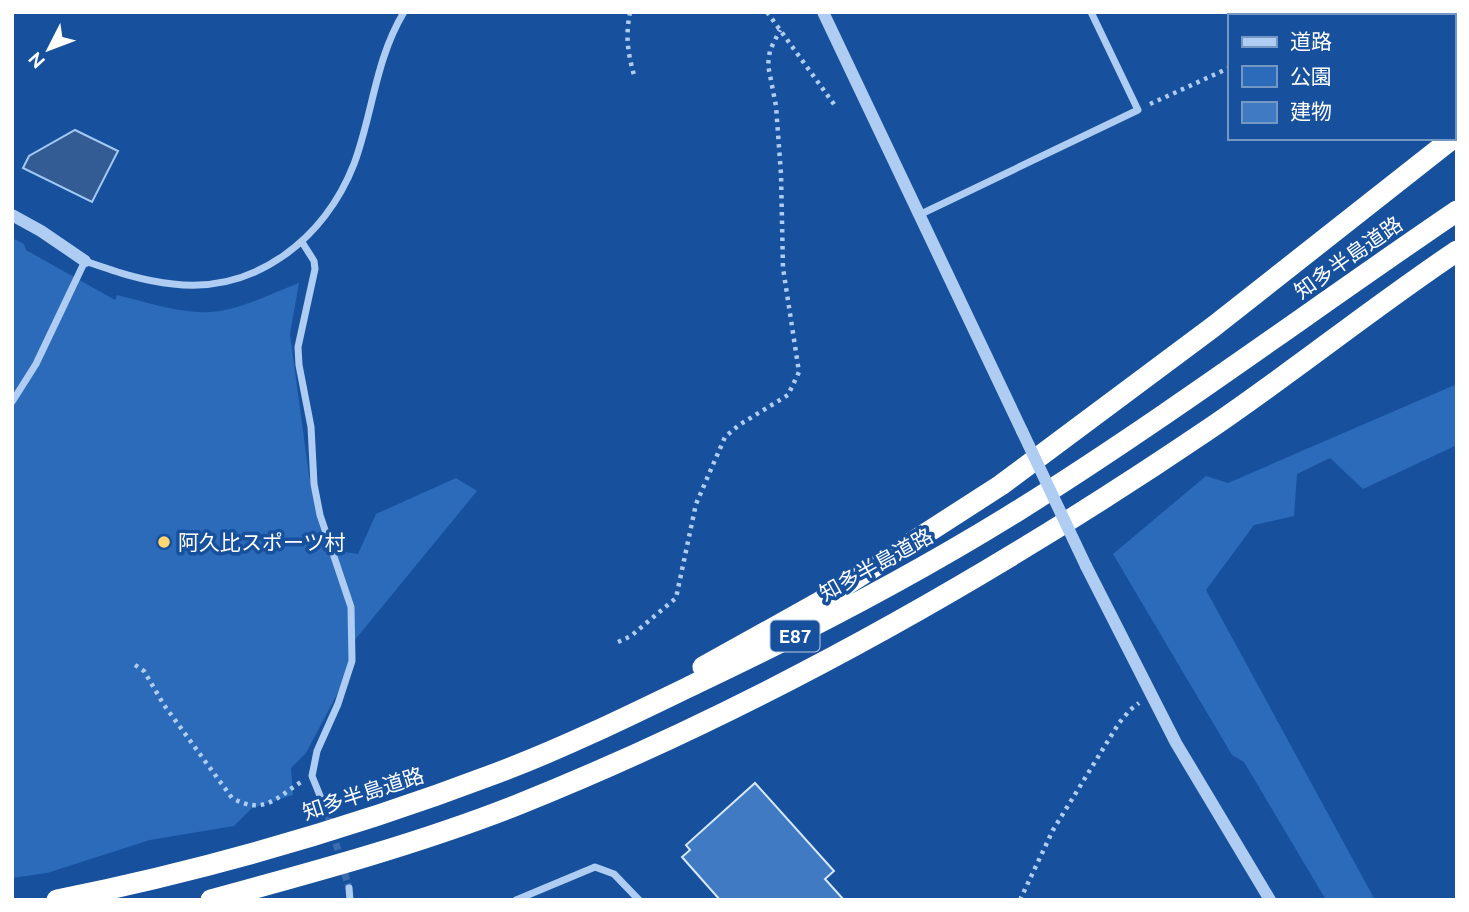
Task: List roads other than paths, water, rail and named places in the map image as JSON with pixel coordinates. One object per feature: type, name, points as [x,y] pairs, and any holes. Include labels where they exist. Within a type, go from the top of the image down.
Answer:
[{"type":"highway","points":[[667,698],[706,665],[818,603],[1001,485],[1213,327],[1450,140]]},
{"type":"highway","name":"知多半島道路","points":[[57,900],[111,889],[271,847],[400,808],[500,772],[588,735],[780,644],[898,582],[1020,509],[1197,393],[1457,211]]},
{"type":"highway","name":"E87","points":[[211,900],[410,842],[514,806],[670,738],[804,673],[1034,541],[1209,429],[1457,251]]},
{"type":"street","points":[[12,215],[85,261],[133,277],[172,284],[214,284],[246,275],[278,260],[302,242],[325,218],[339,195],[354,163],[383,56],[394,28],[404,12]]},
{"type":"street","points":[[823,12],[1086,566],[1176,743],[1270,900]]},
{"type":"street","points":[[919,215],[1138,110],[1091,12]]},
{"type":"street","points":[[302,242],[314,261],[316,270],[298,347],[311,427],[314,485],[320,515],[351,607],[352,662],[338,704],[317,751],[312,776],[327,813]]},
{"type":"street","points":[[12,402],[36,363],[85,261]]},
{"type":"street","points":[[516,900],[595,867],[614,874],[639,900]]},
{"type":"street","points":[[349,888],[350,900]]},
{"type":"tunnel","points":[[327,813],[349,888]]},
{"type":"place","name":"阿久比スポーツ村","points":[[164,542]]}]
